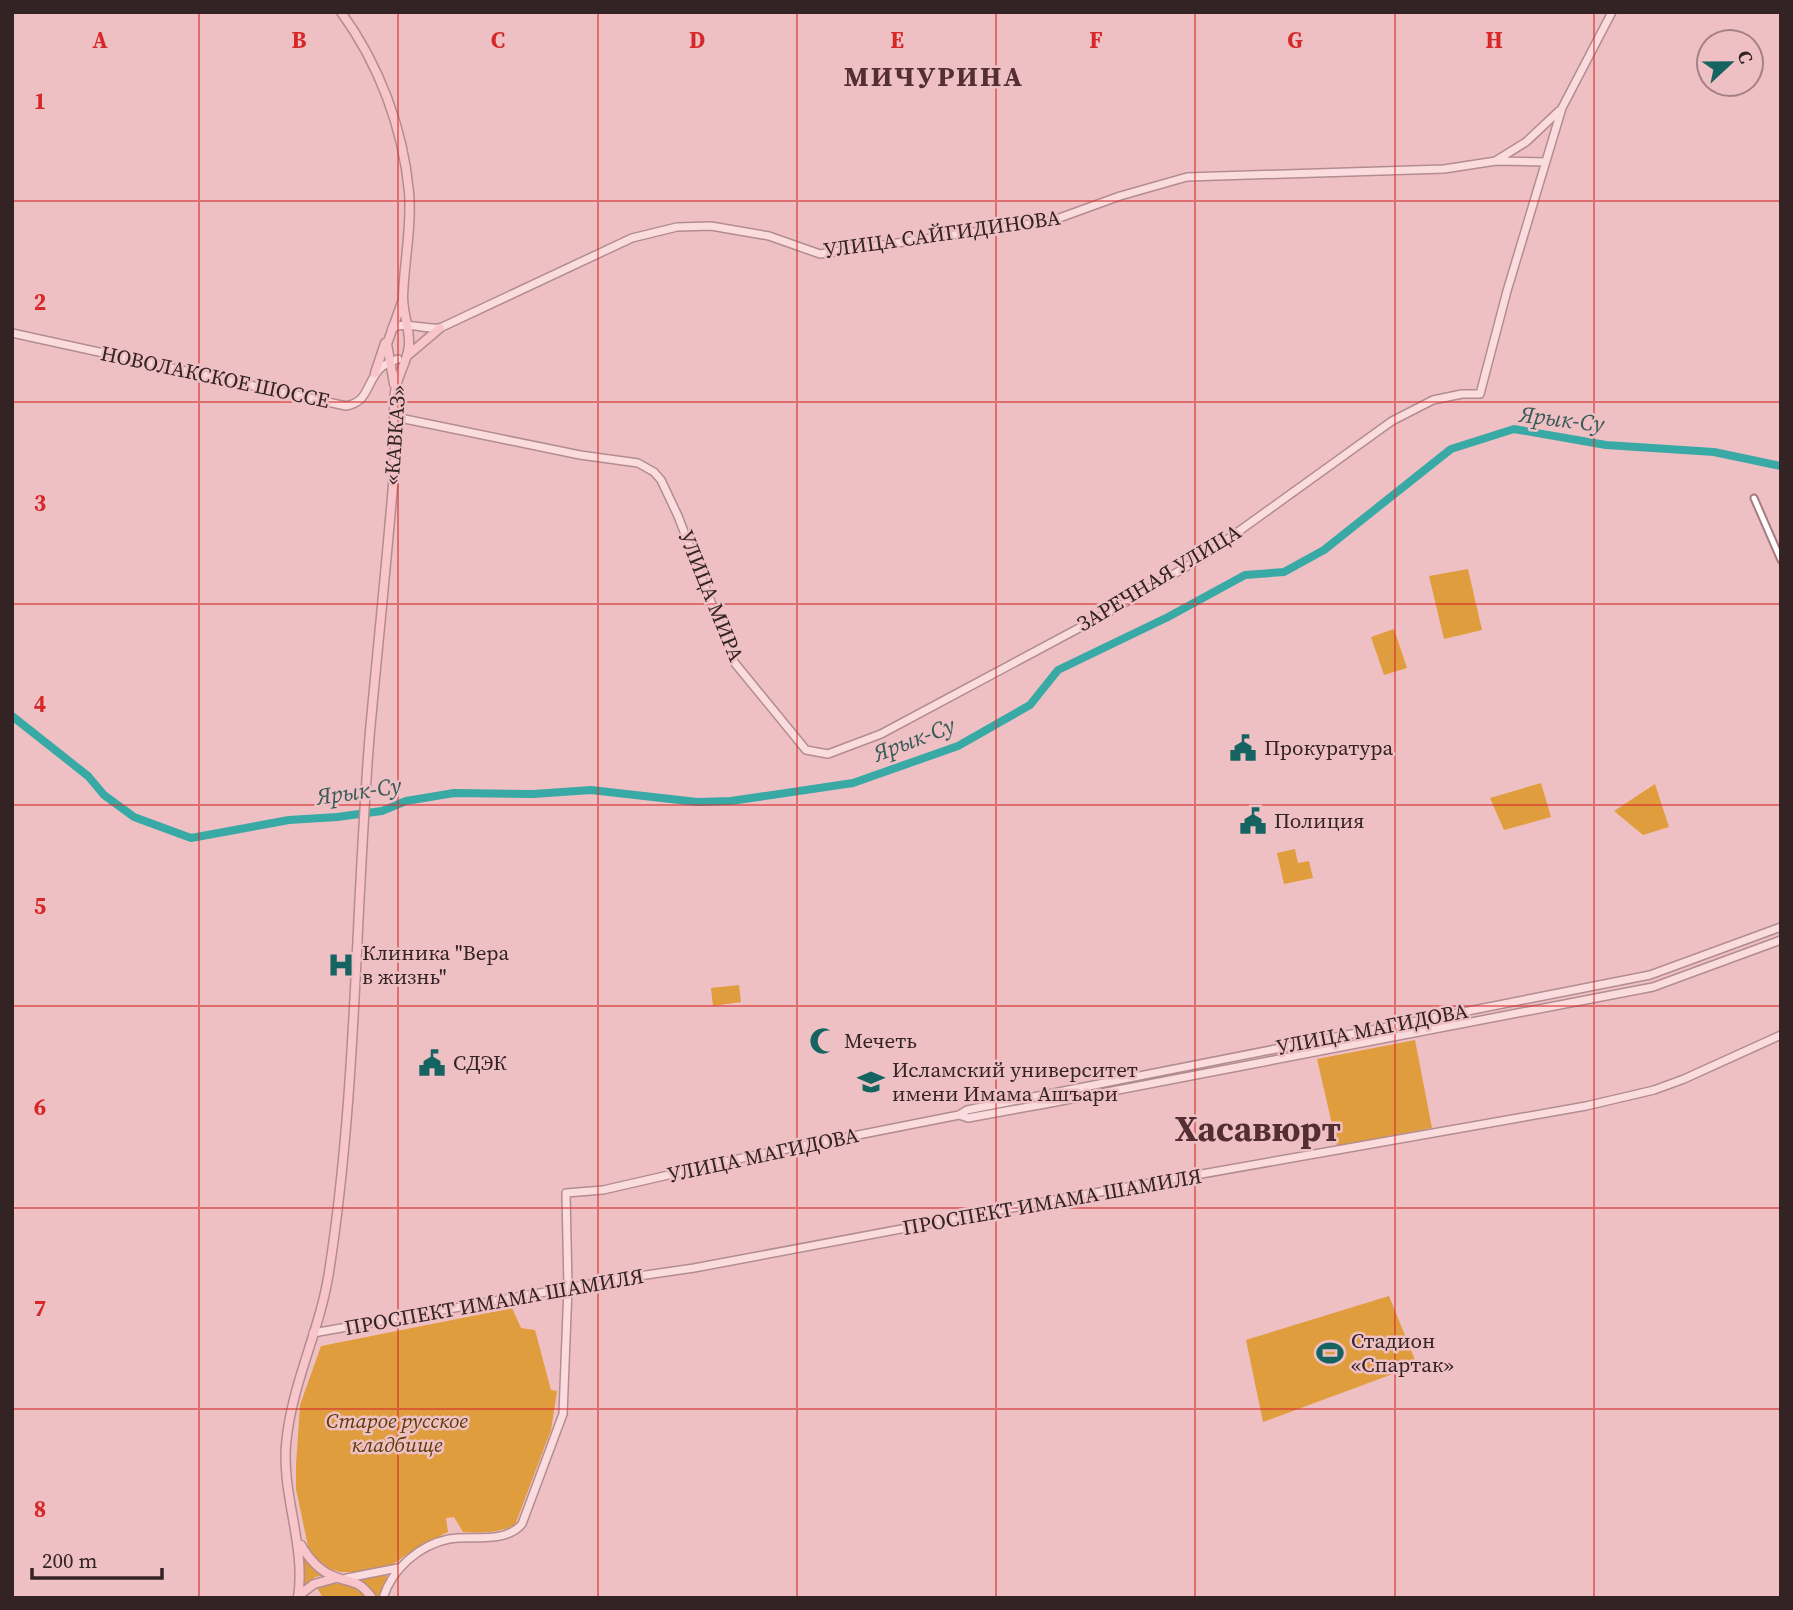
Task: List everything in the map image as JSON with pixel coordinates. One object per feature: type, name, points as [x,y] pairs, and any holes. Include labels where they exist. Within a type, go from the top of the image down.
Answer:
[{"type":"highway","name":"«КАВКАЗ»","points":[[298,1597],[301,1573],[298,1539],[286,1479],[286,1447],[291,1409],[328,1278],[336,1223],[351,1071],[369,748],[394,468],[395,390],[409,342],[403,297],[409,210],[404,155],[392,110],[374,68],[341,12]]},
{"type":"highway","points":[[375,373],[403,297]]},
{"type":"highway","points":[[407,356],[440,328]]},
{"type":"highway","points":[[390,331],[395,390]]},
{"type":"highway","points":[[298,1539],[312,1563],[336,1578]]},
{"type":"highway","points":[[298,1597],[314,1584],[347,1578],[365,1589],[372,1598]]},
{"type":"main road","points":[[1545,162],[1562,108],[1612,12]]},
{"type":"main road","points":[[1496,161],[1534,135],[1562,108]]},
{"type":"main road","name":"УЛИЦА САЙГИДИНОВА","points":[[440,328],[632,238],[677,227],[711,226],[769,236],[820,254],[1051,221],[1120,196],[1187,177],[1444,169],[1496,161],[1545,162]]},
{"type":"main road","name":"ЗАРЕЧНАЯ УЛИЦА","points":[[828,754],[881,734],[1109,612],[1203,557],[1392,421],[1433,400],[1462,394],[1480,394],[1545,162]]},
{"type":"main road","points":[[390,331],[399,325],[440,328]]},
{"type":"main road","name":"НОВОЛАКСКОЕ ШОССЕ","points":[[12,333],[346,406],[361,400],[375,373],[392,358],[407,356]]},
{"type":"main road","name":"УЛИЦА МИРА","points":[[395,418],[647,467],[661,480],[678,516],[734,662],[806,750],[828,754]]},
{"type":"main road","name":"УЛИЦА МАГИДОВА","points":[[568,1289],[566,1193],[603,1190],[760,1154],[960,1115],[967,1110],[1650,975],[1781,927]]},
{"type":"main road","name":"УЛИЦА МАГИДОВА","points":[[960,1115],[968,1118],[1045,1104],[1653,987],[1781,940]]},
{"type":"main road","name":"ПРОСПЕКТ ИМАМА ШАМИЛЯ","points":[[313,1333],[701,1267],[1066,1198],[1586,1106],[1654,1090],[1781,1035]]},
{"type":"main road","points":[[383,1598],[387,1585],[398,1568],[431,1545],[448,1539],[491,1537],[510,1533],[522,1524],[563,1414],[568,1289]]},
{"type":"main road","points":[[347,1578],[398,1568]]},
{"type":"street","points":[[1754,498],[1781,560]]},
{"type":"green space","points":[[1468,569],[1482,630],[1444,639],[1429,576]]},
{"type":"green space","points":[[1394,629],[1407,668],[1384,675],[1371,637]]},
{"type":"green space","points":[[1541,783],[1551,817],[1504,830],[1490,798]]},
{"type":"green space","points":[[1655,784],[1669,827],[1643,835],[1614,811]]},
{"type":"green space","points":[[1295,849],[1298,863],[1309,861],[1313,878],[1284,884],[1277,853]]},
{"type":"green space","points":[[739,985],[741,1002],[713,1006],[711,988]]},
{"type":"green space","points":[[1415,1040],[1432,1128],[1337,1146],[1317,1059]]},
{"type":"green space","name":"Стадион «Спартак»","points":[[1389,1296],[1417,1365],[1263,1422],[1246,1340]]},
{"type":"green space","name":"Старое русское кладбище","points":[[512,1308],[521,1328],[535,1330],[551,1390],[557,1391],[551,1430],[515,1525],[489,1532],[463,1532],[454,1517],[446,1518],[448,1532],[418,1547],[390,1566],[374,1572],[341,1572],[330,1569],[314,1558],[309,1551],[296,1489],[296,1465],[300,1405],[321,1346]]},
{"type":"green space","points":[[302,1554],[325,1575],[315,1577],[303,1587]]},
{"type":"green space","points":[[386,1575],[379,1598],[359,1580]]},
{"type":"green space","points":[[330,1583],[351,1585],[367,1598],[323,1598],[317,1588]]},
{"type":"waterway","name":"Ярык-Су","points":[[12,716],[88,776],[104,795],[134,817],[191,838],[289,820],[382,811],[406,801],[454,793],[533,794],[591,790],[697,802],[731,801],[853,783],[958,746],[1030,705],[1058,670],[1168,617],[1245,575],[1284,572],[1324,550],[1451,449],[1514,429],[1606,445],[1714,452],[1781,466]]},
{"type":"place","name":"Прокуратура","points":[[1243,748]]},
{"type":"place","name":"Полиция","points":[[1253,821]]},
{"type":"place","name":"Клиника \"Вера в жизнь\"","points":[[341,965]]},
{"type":"place","name":"Мечеть","points":[[823,1041]]},
{"type":"place","name":"СДЭК","points":[[432,1063]]},
{"type":"place","name":"Исламский университет имени Имама Ашъари","points":[[871,1082]]},
{"type":"place","name":"Стадион «Спартак»","points":[[1330,1353]]},
{"type":"district","name":"МИЧУРИНА","points":[[934,76]]},
{"type":"district","name":"Хасавюрт","points":[[1258,1129]]}]
